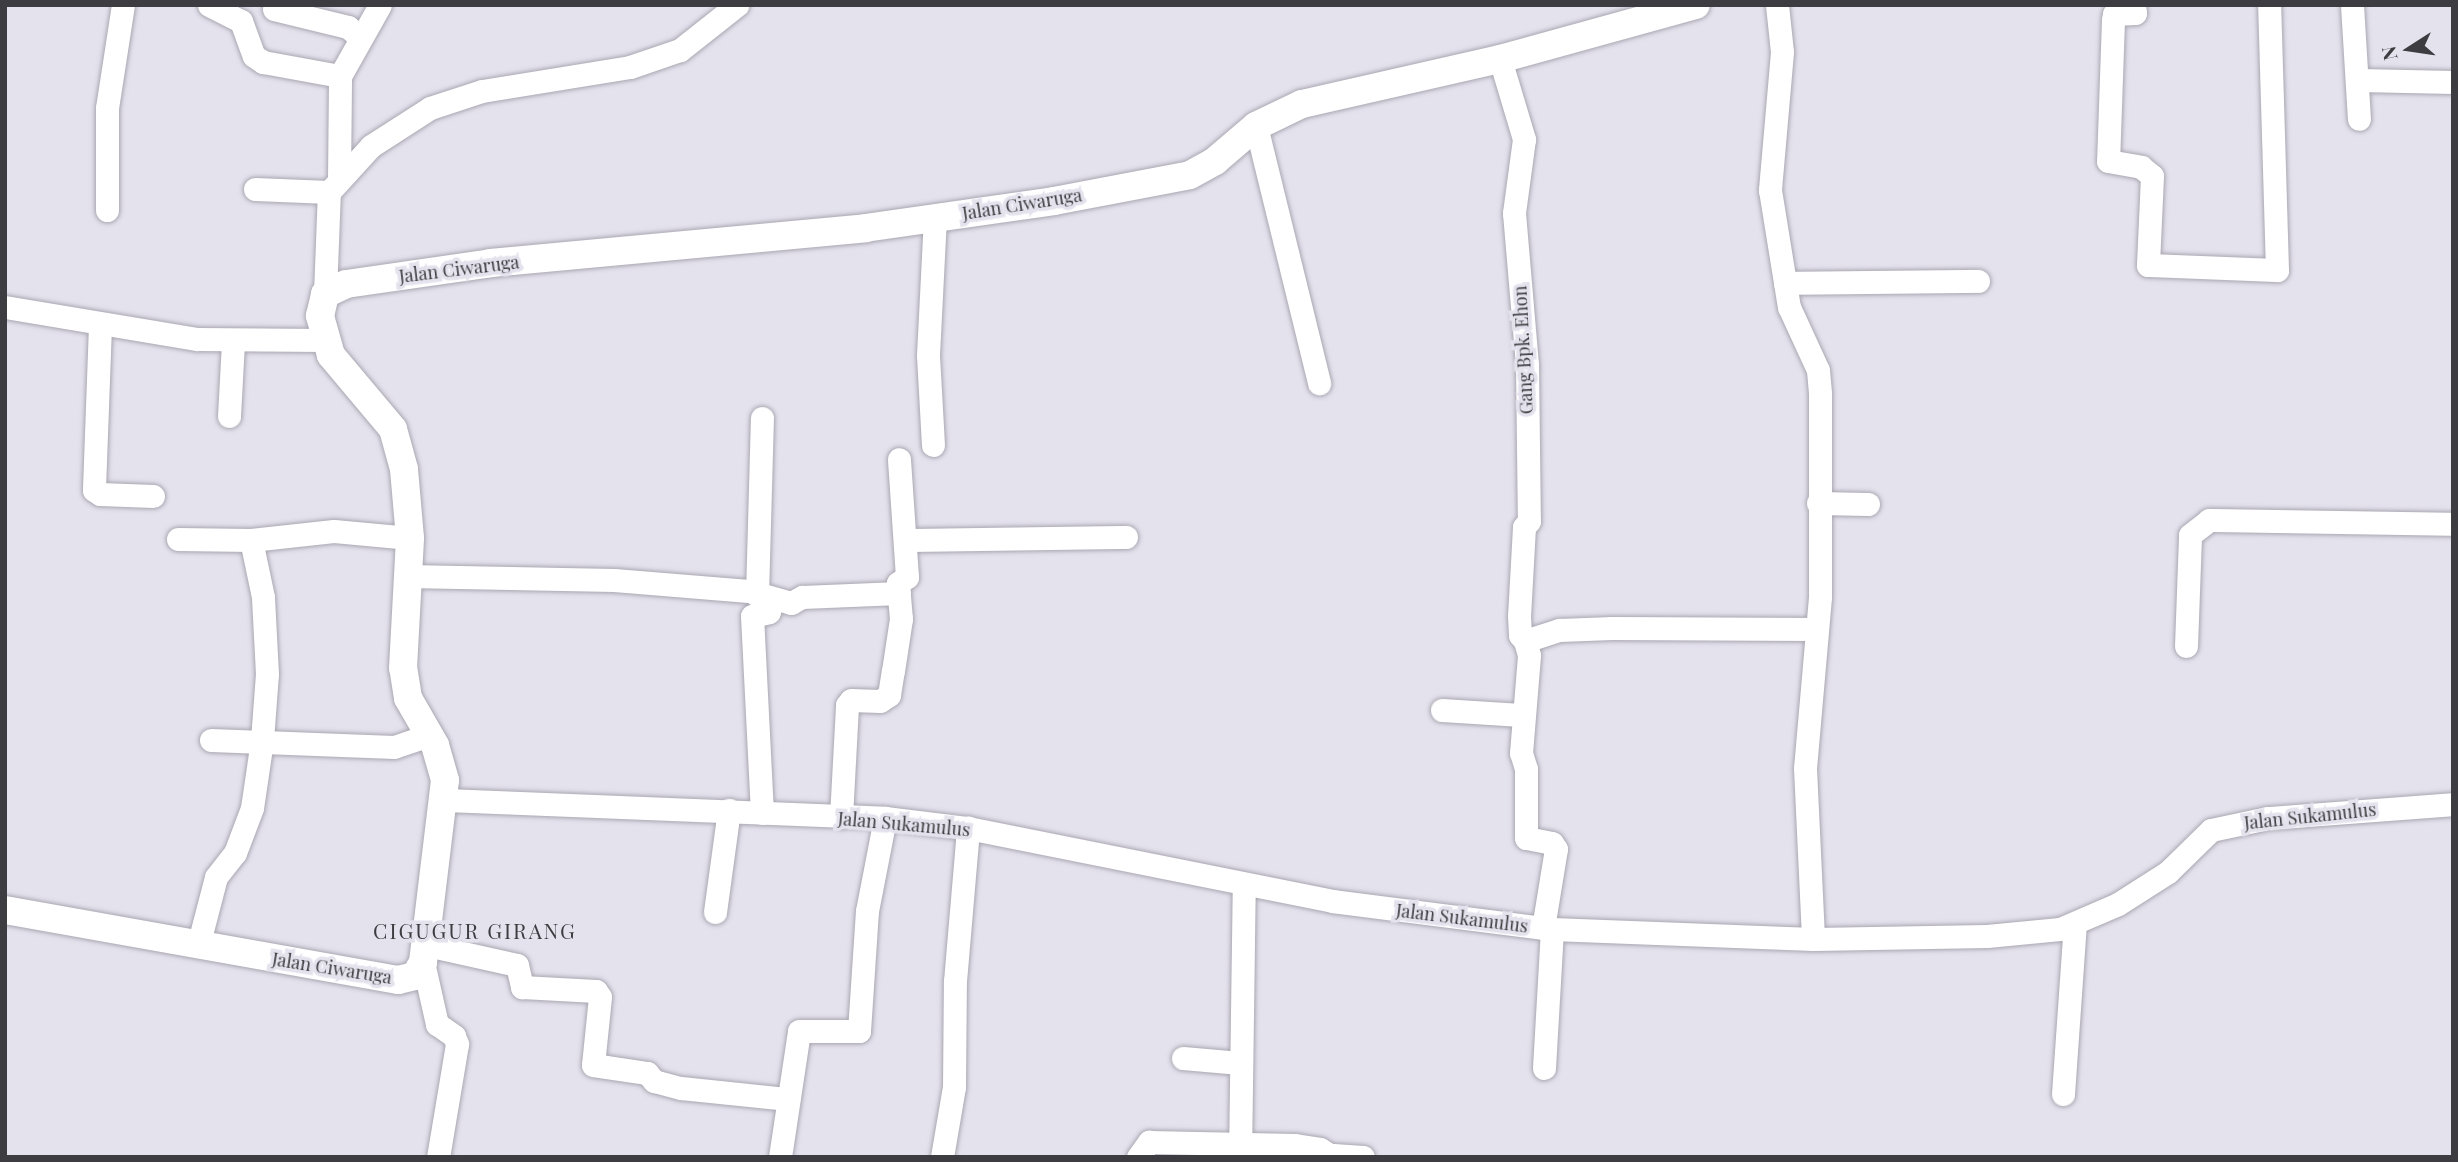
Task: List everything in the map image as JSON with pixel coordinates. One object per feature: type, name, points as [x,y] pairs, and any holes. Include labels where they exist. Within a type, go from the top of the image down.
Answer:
[{"type":"street","points":[[107,210],[107,108],[123,5]]},
{"type":"street","points":[[209,5],[241,21],[254,56],[263,62],[340,76]]},
{"type":"street","points":[[380,5],[359,37],[340,76],[325,294],[320,316],[325,340],[336,362],[373,400],[393,429],[404,469],[410,538],[403,668],[408,698],[442,762],[446,800],[425,954],[437,1024],[454,1035],[457,1044],[438,1157]]},
{"type":"street","points":[[255,189],[334,185],[371,146],[430,108],[482,91],[630,68],[680,50],[737,5]]},
{"type":"street","name":"Jalan Ciwaruga","points":[[325,294],[346,284],[491,263],[935,218],[1190,175],[1214,161],[1256,126],[1302,104],[1500,59],[1696,5]]},
{"type":"street","points":[[1777,5],[1782,52],[1770,190],[1789,307],[1818,370],[1819,597],[1814,629],[1805,768],[1814,939]]},
{"type":"street","points":[[2134,5],[2135,13],[2114,15],[2109,160],[2141,167],[2152,176],[2148,265],[2277,270],[2269,5]]},
{"type":"street","points":[[2352,5],[2359,80],[2359,119]]},
{"type":"street","points":[[274,9],[348,27],[359,37]]},
{"type":"street","name":"Gang Bpk. Ehon","points":[[1500,59],[1524,139],[1514,213],[1527,364],[1530,521],[1524,527],[1519,617],[1520,635],[1529,655],[1521,715],[1526,838],[1552,843],[1556,849],[1548,928]]},
{"type":"street","points":[[2359,80],[2453,82]]},
{"type":"street","points":[[1256,126],[1320,383]]},
{"type":"street","points":[[933,445],[928,355],[935,218]]},
{"type":"street","points":[[1785,283],[1978,281]]},
{"type":"street","points":[[5,307],[100,325],[233,341],[325,340]]},
{"type":"street","points":[[100,325],[94,490],[100,494],[153,496]]},
{"type":"street","points":[[229,416],[233,341]]},
{"type":"street","points":[[762,418],[764,597],[769,612],[752,617],[762,813]]},
{"type":"street","points":[[841,817],[847,705],[851,700],[880,701],[889,695],[901,619],[898,583],[907,577],[899,459]]},
{"type":"street","points":[[1818,503],[1868,504]]},
{"type":"street","points":[[2186,646],[2190,535],[2209,520],[2453,524]]},
{"type":"street","points":[[178,539],[251,540],[334,531],[410,538]]},
{"type":"street","points":[[905,540],[1126,537]]},
{"type":"street","points":[[198,946],[216,877],[235,853],[252,808],[262,740],[267,674],[263,597],[251,540]]},
{"type":"street","points":[[407,576],[614,580],[764,597],[791,603],[802,597],[899,593]]},
{"type":"street","points":[[1525,641],[1572,630],[1814,629]]},
{"type":"street","points":[[1442,710],[1521,715]]},
{"type":"street","points":[[211,740],[394,747],[428,735]]},
{"type":"street","name":"Jalan Sukamulus","points":[[446,800],[885,818],[968,828],[1244,887],[1548,928],[1814,939],[1987,936],[2060,929],[2118,904],[2168,872],[2211,830],[2268,818],[2453,804]]},
{"type":"street","points":[[715,912],[729,810]]},
{"type":"street","points":[[780,1157],[799,1031],[859,1031],[867,911],[885,818]]},
{"type":"street","points":[[942,1157],[954,1087],[956,981],[968,828]]},
{"type":"street","points":[[1240,1151],[1244,887]]},
{"type":"street","name":"Jalan Ciwaruga","points":[[5,910],[398,980],[415,976],[425,954]]},
{"type":"street","points":[[2063,1094],[2075,923]]},
{"type":"street","points":[[1544,1068],[1548,928]]},
{"type":"street","points":[[425,954],[517,965],[522,987],[596,991],[600,997],[593,1065],[647,1073],[654,1082],[681,1088],[788,1099]]},
{"type":"street","points":[[1183,1058],[1240,1063]]},
{"type":"street","points":[[1138,1157],[1149,1142],[1240,1151],[1296,1146],[1333,1156],[1363,1157]]},
{"type":"district","name":"CIGUGUR GIRANG","points":[[475,930]]}]
